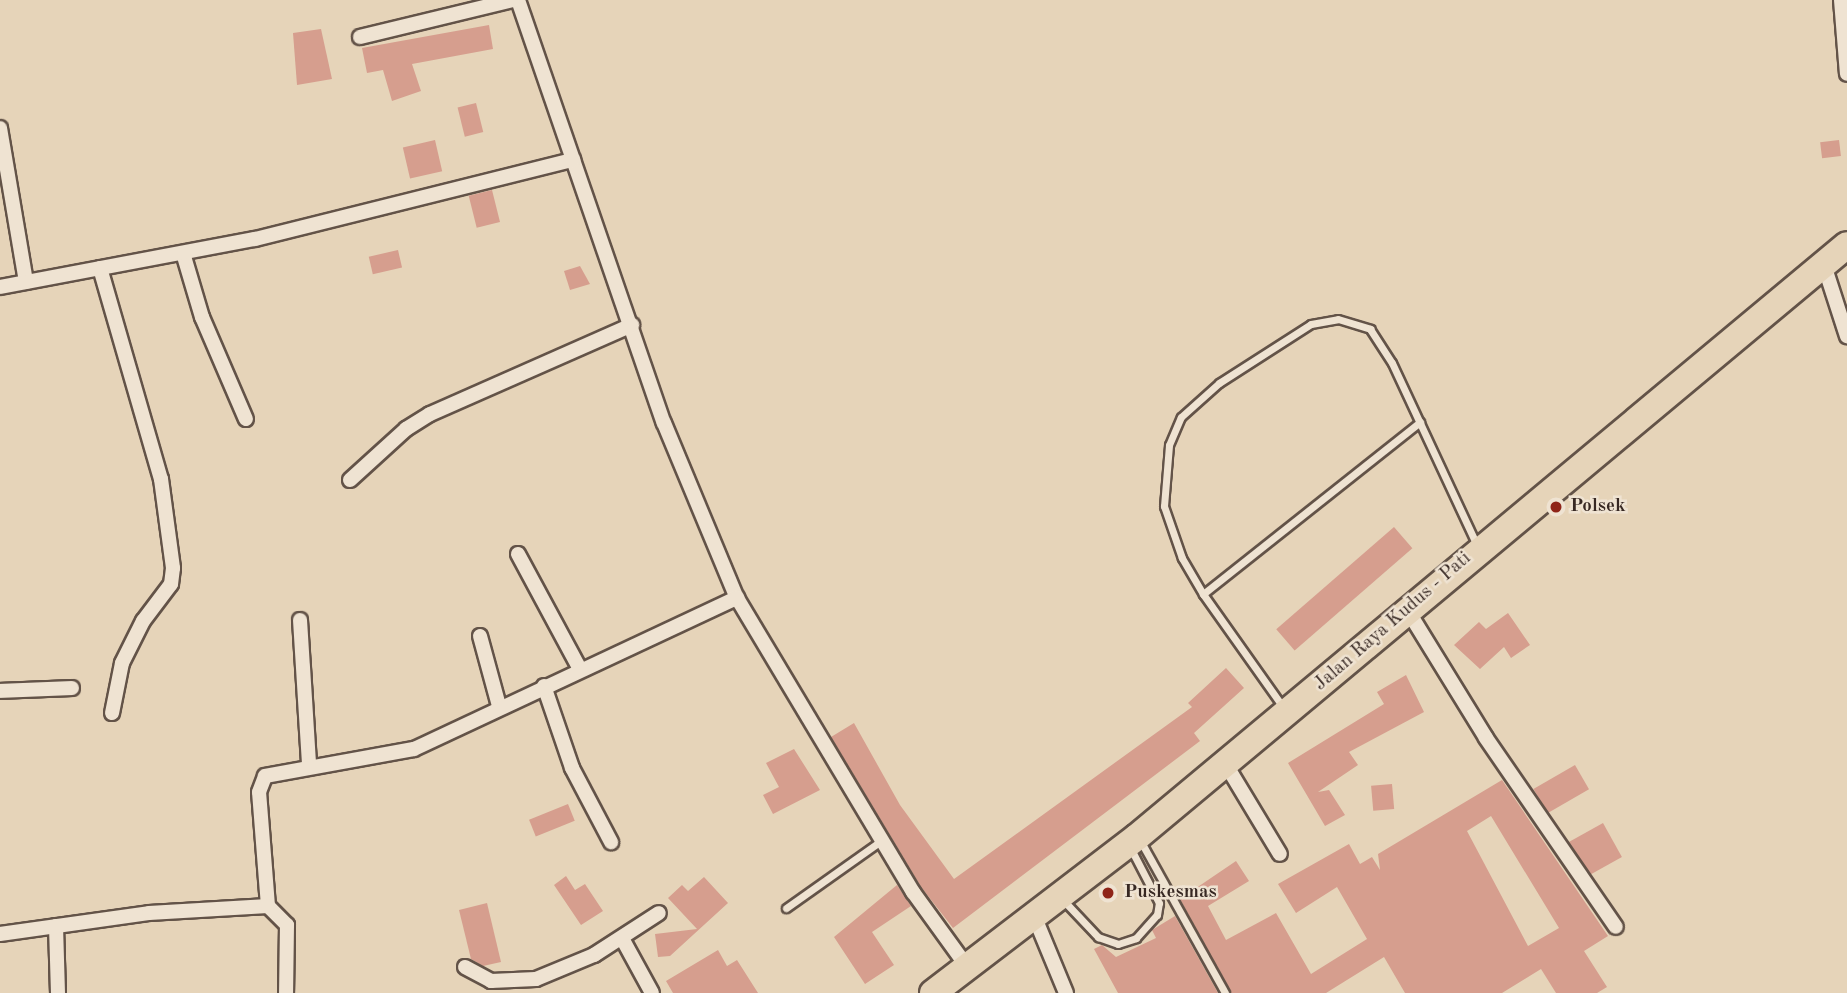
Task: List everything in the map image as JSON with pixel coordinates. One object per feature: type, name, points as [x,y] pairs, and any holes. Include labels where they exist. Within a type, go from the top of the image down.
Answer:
[{"type":"highway","name":"Jalan Raya Kudus - Pati","points":[[933,993],[1035,918],[1133,840],[1408,611],[1479,548],[1847,245]]},
{"type":"street","points":[[360,37],[515,0],[694,502],[737,598],[882,840],[968,968]]},
{"type":"street","points":[[1841,0],[1847,74]]},
{"type":"street","points":[[0,128],[26,282]]},
{"type":"street","points":[[0,287],[183,253],[397,206],[573,160]]},
{"type":"street","points":[[183,253],[202,317],[246,418]]},
{"type":"street","points":[[1824,265],[1847,336]]},
{"type":"street","points":[[100,268],[161,478],[173,568],[171,584],[143,621],[122,663],[112,713]]},
{"type":"street","points":[[350,480],[405,429],[430,414],[632,325]]},
{"type":"street","points":[[518,554],[580,669]]},
{"type":"street","points":[[286,993],[287,925],[268,906],[261,783],[276,771],[388,757],[737,598]]},
{"type":"street","points":[[1408,611],[1486,738],[1616,927]]},
{"type":"street","points":[[300,620],[309,765]]},
{"type":"street","points":[[480,636],[499,706]]},
{"type":"street","points":[[544,686],[572,768],[611,842]]},
{"type":"street","points":[[0,691],[72,688]]},
{"type":"street","points":[[1225,763],[1280,854]]},
{"type":"street","points":[[0,934],[189,909],[268,906]]},
{"type":"street","points":[[465,967],[491,981],[536,979],[623,940],[659,913]]},
{"type":"street","points":[[1035,918],[1066,993]]},
{"type":"street","points":[[55,926],[58,993]]},
{"type":"street","points":[[623,940],[652,993]]},
{"type":"lane","points":[[1287,712],[1203,594],[1171,531],[1164,467],[1181,417],[1219,383],[1311,324],[1355,321],[1379,341],[1479,548]]},
{"type":"lane","points":[[1203,594],[1420,422]]},
{"type":"lane","points":[[786,908],[882,840]]},
{"type":"lane","points":[[1061,898],[1098,937],[1118,944],[1136,938],[1157,915],[1159,904],[1133,840]]},
{"type":"lane","points":[[1133,840],[1225,993]]},
{"type":"building","points":[[489,25],[493,49],[412,64],[421,91],[392,101],[383,70],[367,73],[362,48]]},
{"type":"building","points":[[321,29],[332,79],[297,85],[293,33]]},
{"type":"building","points":[[476,103],[483,132],[465,137],[458,108]]},
{"type":"building","points":[[435,140],[442,171],[410,179],[403,147]]},
{"type":"building","points":[[1839,140],[1841,156],[1822,158],[1820,142]]},
{"type":"building","points":[[492,190],[500,222],[477,228],[469,196]]},
{"type":"building","points":[[398,250],[402,268],[373,274],[369,257]]},
{"type":"building","points":[[580,266],[590,284],[570,290],[564,271]]},
{"type":"building","points":[[1394,527],[1412,548],[1295,650],[1276,629]]},
{"type":"building","points":[[1508,613],[1530,645],[1511,658],[1504,647],[1480,669],[1454,645],[1479,622],[1486,629]]},
{"type":"building","points":[[1226,668],[1244,688],[1194,733],[1200,741],[953,928],[921,887],[831,737],[854,723],[900,805],[954,879],[1192,707],[1188,703]]},
{"type":"building","points":[[1406,675],[1424,712],[1349,752],[1358,765],[1318,792],[1329,790],[1345,815],[1325,826],[1288,763],[1384,704],[1377,692]]},
{"type":"building","points":[[794,749],[820,790],[773,814],[763,795],[779,787],[766,763]]},
{"type":"building","points":[[1575,765],[1589,789],[1547,813],[1533,789]]},
{"type":"building","points":[[1502,780],[1608,936],[1584,951],[1607,987],[1597,993],[1556,993],[1541,969],[1502,993],[1405,993],[1384,957],[1326,993],[1231,993],[1180,899],[1236,861],[1249,881],[1208,906],[1226,940],[1276,913],[1311,974],[1367,939],[1337,887],[1296,913],[1278,884],[1349,844],[1360,864],[1372,857],[1380,870],[1378,854]],"holes":[[[1491,816],[1559,928],[1528,946],[1467,831]]]},
{"type":"building","points":[[1392,784],[1394,809],[1373,811],[1371,786]]},
{"type":"building","points":[[568,804],[575,821],[536,836],[529,820]]},
{"type":"building","points":[[1603,823],[1622,857],[1588,876],[1569,842]]},
{"type":"building","points":[[566,876],[575,890],[585,884],[603,911],[581,925],[554,885]]},
{"type":"building","points":[[704,877],[728,903],[670,956],[658,957],[655,934],[697,929],[668,898],[682,885],[688,891]]},
{"type":"building","points":[[897,885],[911,906],[872,932],[894,965],[865,984],[834,937]]},
{"type":"building","points":[[487,903],[501,962],[483,966],[471,959],[459,910]]},
{"type":"building","points":[[1175,916],[1218,993],[1118,993],[1094,949],[1102,945],[1116,957],[1156,938],[1152,930]]},
{"type":"building","points":[[718,950],[727,966],[737,960],[758,993],[673,993],[666,981]]},
{"type":"place","name":"Polsek","points":[[1556,507]]},
{"type":"place","name":"Puskesmas","points":[[1108,893]]}]
